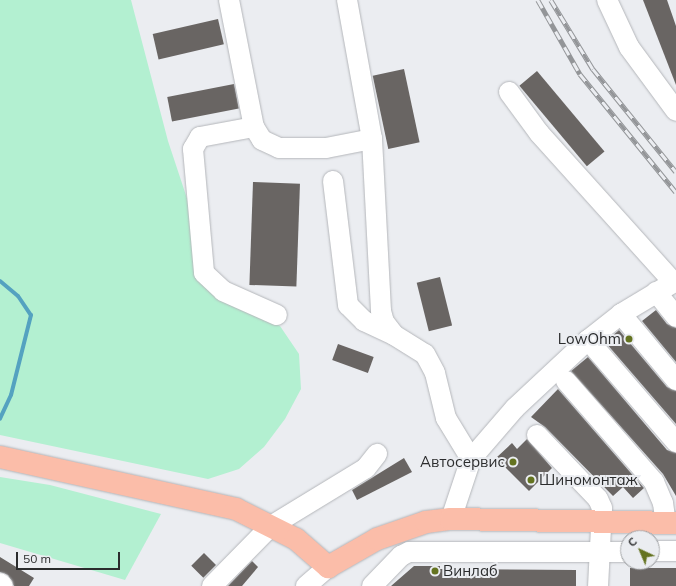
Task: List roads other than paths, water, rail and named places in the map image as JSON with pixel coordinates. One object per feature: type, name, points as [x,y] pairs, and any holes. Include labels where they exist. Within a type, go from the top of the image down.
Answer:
[{"type":"main road","points":[[0,457],[236,509],[296,539],[328,567],[377,539],[402,529],[451,520],[671,524]]},
{"type":"street","points":[[229,0],[254,126],[262,140],[279,148],[326,148],[372,140]]},
{"type":"street","points":[[347,0],[372,140],[381,311],[384,322],[394,335]]},
{"type":"street","points":[[607,0],[629,47],[676,111]]},
{"type":"street","points":[[451,520],[471,458],[514,408],[588,340],[621,314],[674,281],[539,133],[509,92]]},
{"type":"street","points":[[254,126],[200,137],[193,149],[204,273],[223,291],[277,315]]},
{"type":"street","points":[[333,181],[348,305],[364,322],[394,335],[425,354],[435,373],[446,418],[471,458]]},
{"type":"street","points":[[656,292],[676,317]]},
{"type":"street","points":[[621,314],[676,380]]},
{"type":"street","points":[[588,340],[676,442]]},
{"type":"street","points":[[566,381],[654,482],[671,524]]},
{"type":"street","points":[[537,435],[598,498],[601,523],[598,586]]},
{"type":"street","points":[[212,586],[271,526],[366,468],[377,454]]},
{"type":"street","points":[[660,551],[676,551]]},
{"type":"street","points":[[372,586],[401,556],[409,552],[620,552]]},
{"type":"street","points":[[306,586],[328,567]]},
{"type":"street","points":[[0,583],[4,586]]},
{"type":"waterway","points":[[0,281],[18,296],[31,315],[11,395],[0,419]]},
{"type":"railway","points":[[538,0],[580,74],[676,192]]},
{"type":"railway","points":[[551,0],[593,69],[676,172]]},
{"type":"place","name":"LowOhm","points":[[629,339]]},
{"type":"place","name":"Автосервис","points":[[513,462]]},
{"type":"place","name":"Шиномонтаж","points":[[531,480]]},
{"type":"place","name":"Винлаб","points":[[435,571]]}]
